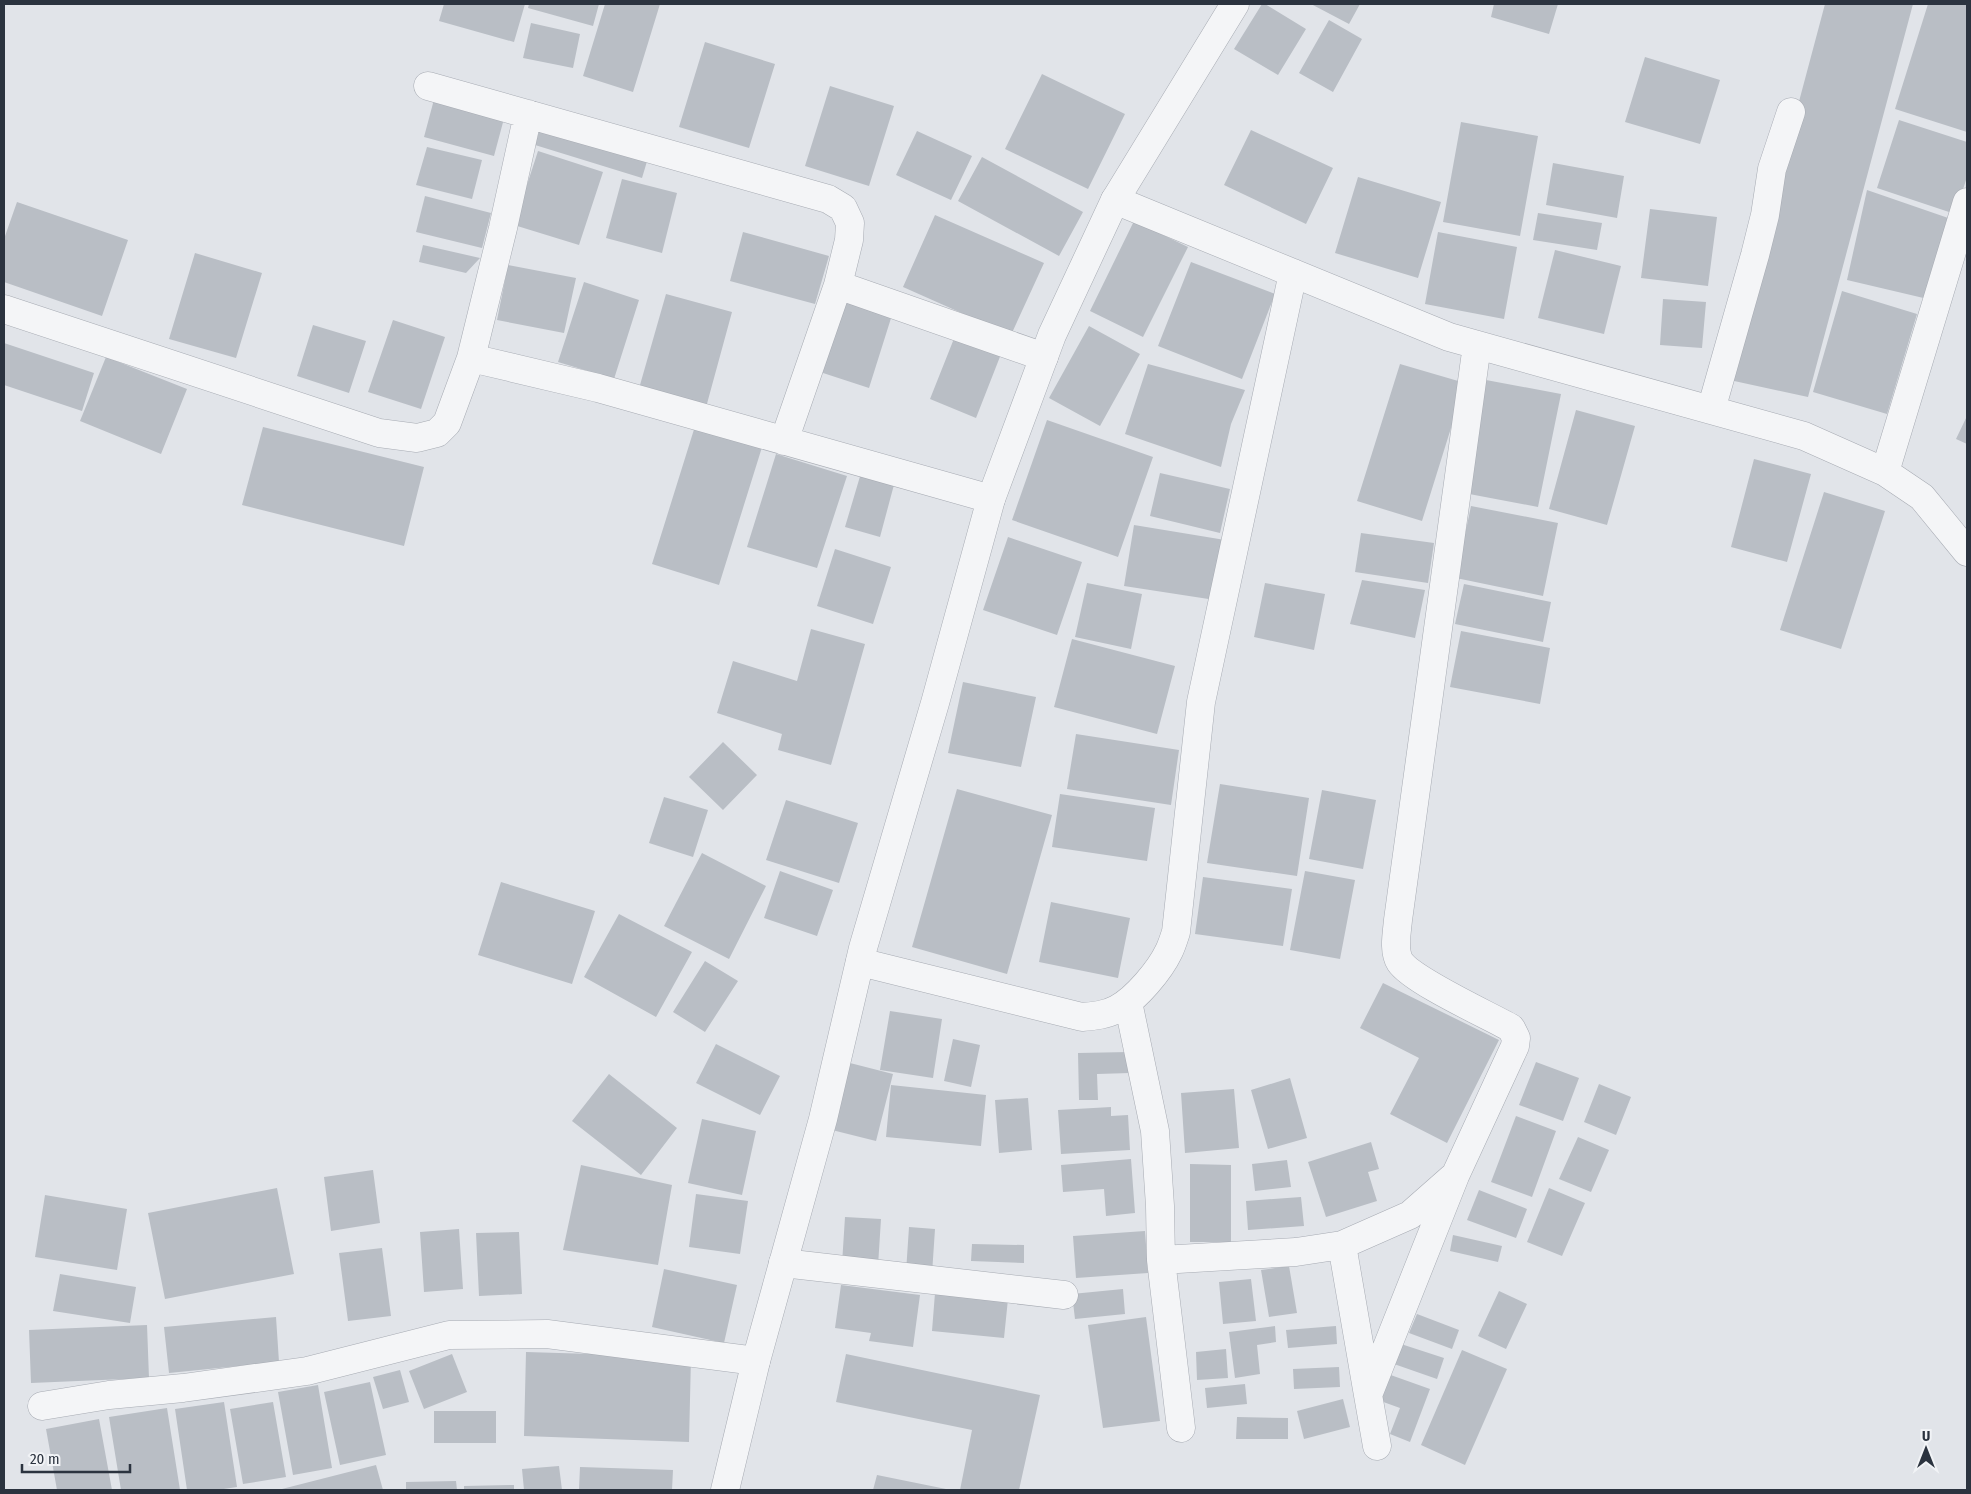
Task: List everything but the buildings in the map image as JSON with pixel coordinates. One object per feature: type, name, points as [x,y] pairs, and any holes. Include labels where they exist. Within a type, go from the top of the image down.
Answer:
[{"type":"street","points":[[725,1490],[756,1361],[823,1119],[860,962],[992,499],[1044,357],[1115,200],[1235,4]]},
{"type":"street","points":[[428,86],[828,199],[843,208],[850,223],[849,240],[838,285],[784,441]]},
{"type":"street","points":[[1711,410],[1755,255],[1765,215],[1772,169],[1791,112]]},
{"type":"street","points":[[4,309],[379,433],[417,438],[437,433],[447,423],[471,358],[503,228],[528,114]]},
{"type":"street","points":[[1115,200],[1449,337],[1804,436],[1885,472],[1922,497],[1967,552]]},
{"type":"street","points":[[1885,472],[1967,202]]},
{"type":"street","points":[[860,962],[1082,1016],[1098,1016],[1116,1010],[1128,1002],[1160,967],[1170,949],[1176,932],[1201,702],[1293,273]]},
{"type":"street","points":[[838,285],[1044,357]]},
{"type":"street","points":[[1368,1395],[1455,1176],[1515,1046],[1516,1038],[1512,1028],[1412,974],[1399,961],[1396,945],[1477,345]]},
{"type":"street","points":[[471,358],[598,388],[992,499]]},
{"type":"street","points":[[1128,1002],[1155,1131],[1160,1206],[1161,1260],[1180,1428]]},
{"type":"street","points":[[1161,1260],[1296,1252],[1342,1245],[1410,1215],[1455,1176]]},
{"type":"street","points":[[1342,1245],[1377,1446]]},
{"type":"street","points":[[783,1263],[1064,1295]]},
{"type":"street","points":[[42,1406],[109,1395],[183,1388],[307,1371],[449,1335],[547,1334],[756,1361]]}]
